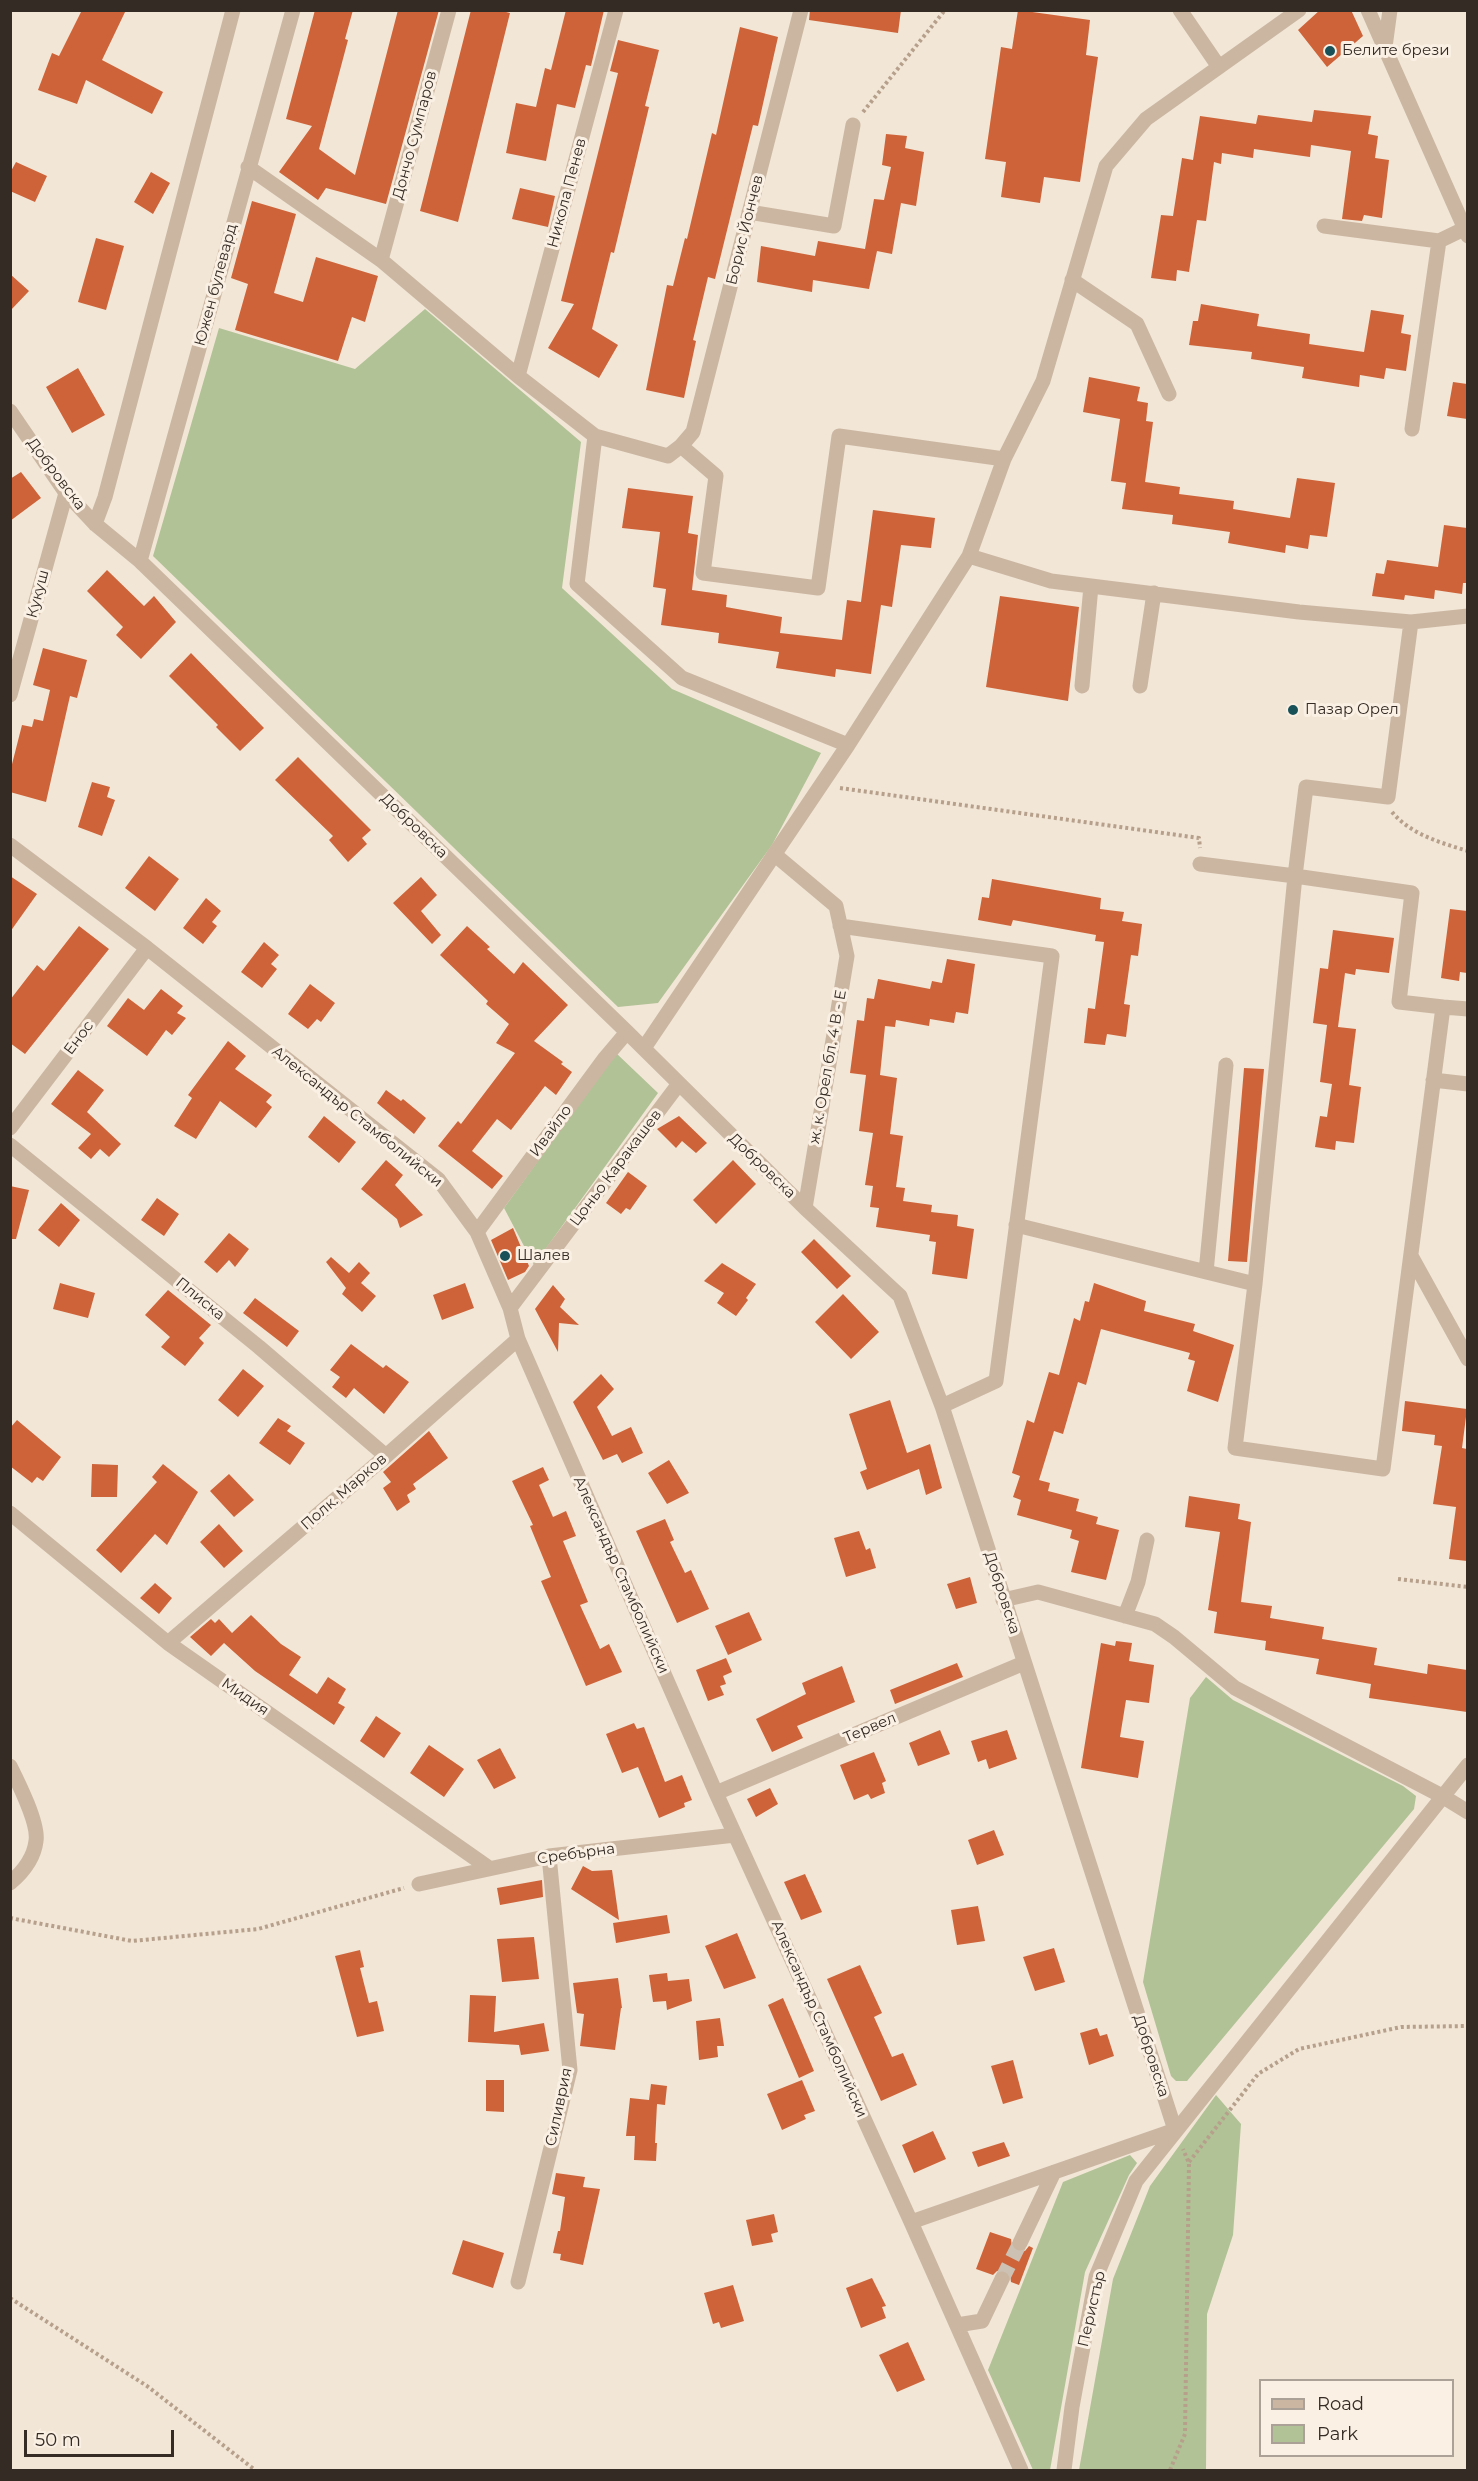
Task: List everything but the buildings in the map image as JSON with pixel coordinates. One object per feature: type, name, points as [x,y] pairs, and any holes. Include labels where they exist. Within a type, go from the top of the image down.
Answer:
[{"type":"street","points":[[95,524],[108,485],[232,10]]},
{"type":"street","name":"Южен булевард","points":[[140,561],[293,10]]},
{"type":"street","name":"Дончо Сумпаров","points":[[381,260],[449,10]]},
{"type":"street","name":"Никола Пенев","points":[[518,376],[616,10]]},
{"type":"street","name":"Борис Йончев","points":[[681,446],[693,432],[801,10]]},
{"type":"street","points":[[1180,10],[1219,67]]},
{"type":"street","points":[[644,1048],[848,745],[969,556],[1004,459],[1042,381],[1106,166],[1146,119],[1299,10]]},
{"type":"street","points":[[1324,226],[1439,241],[1466,231],[1368,10]]},
{"type":"street","points":[[1385,48],[1390,10]]},
{"type":"street","points":[[749,212],[834,226],[853,125]]},
{"type":"street","points":[[248,167],[381,260],[518,376],[595,436],[668,456],[681,446],[716,476],[703,573],[818,588],[839,436],[1004,459]]},
{"type":"street","points":[[1412,429],[1439,241]]},
{"type":"street","points":[[1072,280],[1137,324],[1169,394]]},
{"type":"street","name":"Добровска","points":[[10,411],[66,493],[95,524],[140,561],[644,1048],[804,1208],[900,1296],[942,1406],[1175,2130]]},
{"type":"street","points":[[595,436],[578,584],[682,678],[848,745]]},
{"type":"street","name":"Кукуш","points":[[10,695],[66,493]]},
{"type":"street","points":[[969,556],[1051,581],[1299,612],[1410,622],[1467,616]]},
{"type":"street","points":[[1082,686],[1091,586]]},
{"type":"street","points":[[1140,686],[1154,594]]},
{"type":"street","points":[[1410,622],[1388,797],[1305,787],[1255,1284],[1235,1448],[1383,1469],[1443,1007]]},
{"type":"street","name":"Александър Стамболийски","points":[[10,845],[147,948],[438,1179],[477,1232],[510,1308],[518,1339],[716,1793],[1021,2470]]},
{"type":"street","name":"ж. к. Орел бл. 4 В - Е","points":[[774,854],[836,906],[847,956],[804,1208]]},
{"type":"street","points":[[1200,864],[1412,893],[1399,1002],[1467,1009]]},
{"type":"street","points":[[840,926],[1052,956],[996,1381],[942,1406]]},
{"type":"street","name":"Енос","points":[[10,1128],[147,948]]},
{"type":"street","name":"Ивайло","points":[[477,1232],[605,1058],[627,1032]]},
{"type":"street","points":[[1206,1272],[1226,1065]]},
{"type":"street","points":[[1433,1080],[1467,1084]]},
{"type":"street","name":"Цоньо Каракашев","points":[[510,1308],[678,1084]]},
{"type":"street","name":"Плиска","points":[[10,1145],[259,1347],[386,1456]]},
{"type":"street","points":[[1016,1225],[1255,1284]]},
{"type":"street","points":[[1411,1256],[1467,1359]]},
{"type":"street","name":"Полк. Марков","points":[[168,1643],[518,1339]]},
{"type":"street","name":"Мидия","points":[[10,1513],[168,1643],[489,1868]]},
{"type":"street","points":[[1125,1616],[1138,1581],[1148,1540]]},
{"type":"street","points":[[1003,1600],[1038,1592],[1155,1624],[1235,1688],[1442,1796],[1467,1812]]},
{"type":"street","name":"Тервел","points":[[716,1793],[1024,1663]]},
{"type":"street","name":"Перистър","points":[[1064,2470],[1072,2407],[1096,2277],[1136,2181],[1467,1765]]},
{"type":"street","points":[[10,1766],[24,1793],[37,1839],[29,1864],[10,1883]]},
{"type":"street","name":"Сребърна","points":[[419,1884],[549,1856],[735,1835]]},
{"type":"street","name":"Силиврия","points":[[518,2282],[570,2070],[549,1856]]},
{"type":"street","points":[[911,2222],[1175,2130]]},
{"type":"street","points":[[1020,2243],[1054,2172]]},
{"type":"street","points":[[957,2325],[982,2321],[1002,2279]]},
{"type":"path","points":[[853,125],[945,10]]},
{"type":"path","points":[[821,785],[1199,838],[1200,864]]},
{"type":"path","points":[[1388,797],[1392,813],[1404,825],[1442,843],[1467,851]]},
{"type":"path","points":[[1398,1579],[1467,1587]]},
{"type":"path","points":[[10,1918],[132,1941],[258,1929],[419,1884]]},
{"type":"path","points":[[1189,2163],[1258,2074],[1299,2049],[1401,2027],[1467,2026]]},
{"type":"path","points":[[1170,2470],[1185,2434],[1189,2163],[1175,2130]]},
{"type":"path","points":[[10,2298],[147,2386],[255,2470]]},
{"type":"green space","points":[[425,309],[581,442],[562,588],[672,689],[821,753],[772,845],[658,1003],[618,1007],[153,556],[219,328],[355,369]]},
{"type":"green space","points":[[616,1053],[658,1093],[534,1265],[504,1208]]},
{"type":"green space","points":[[1206,1677],[1233,1700],[1403,1786],[1416,1796],[1414,1809],[1187,2081],[1176,2081],[1171,2076],[1143,1982],[1190,1698]]},
{"type":"green space","points":[[1216,2095],[1241,2124],[1233,2235],[1207,2314],[1206,2470],[1079,2470],[1113,2279],[1150,2186]]},
{"type":"green space","points":[[1130,2155],[1137,2163],[1129,2175],[1085,2272],[1050,2470],[1033,2470],[988,2370],[1063,2182]]},
{"type":"tunnel","points":[[1002,2279],[1020,2243]]},
{"type":"place","name":"Белите брези","points":[[1330,51]]},
{"type":"place","name":"Пазар Орел","points":[[1293,710]]},
{"type":"place","name":"Шалев","points":[[505,1256]]}]
